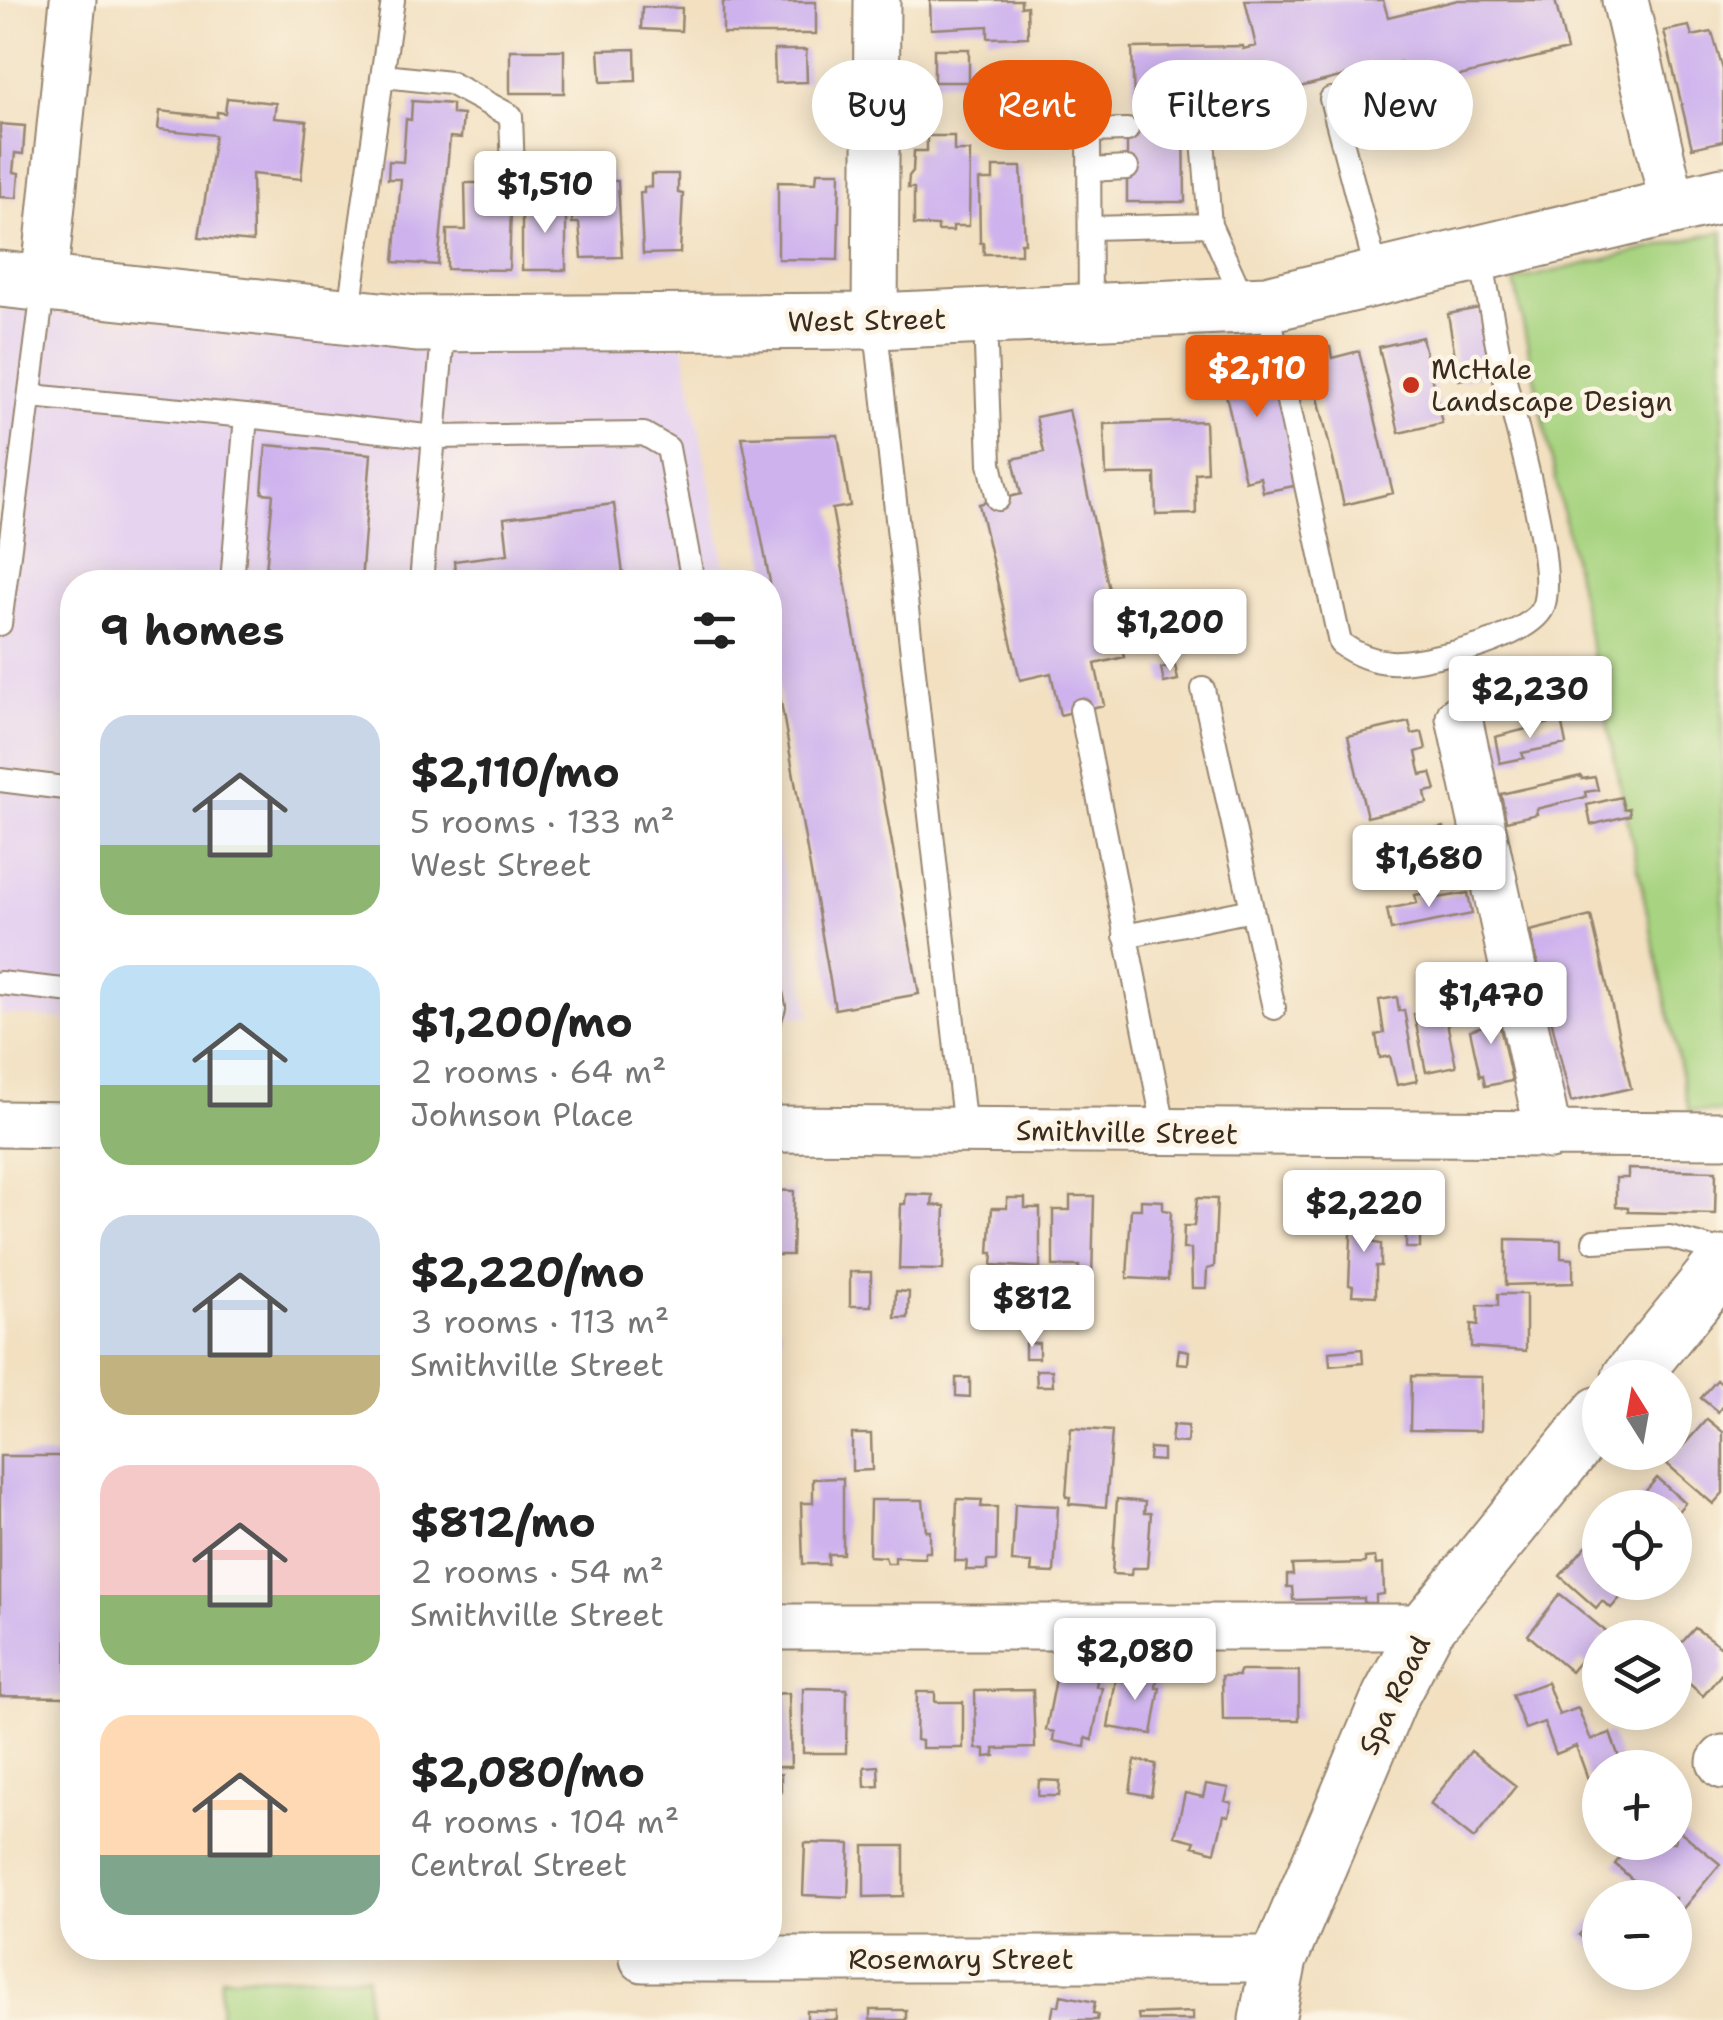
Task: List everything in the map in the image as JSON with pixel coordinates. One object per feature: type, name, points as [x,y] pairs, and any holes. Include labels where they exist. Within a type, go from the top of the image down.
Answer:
[{"type":"main road","name":"West Street","points":[[22,281],[444,324],[874,321],[1257,305],[1698,200]]},
{"type":"main road","points":[[1645,1360],[1723,1264]]},
{"type":"main road","name":"Spa Road","points":[[1267,2020],[1279,1959],[1390,1697],[1426,1627],[1582,1436]]},
{"type":"street","points":[[22,281],[73,0]]},
{"type":"street","points":[[874,321],[877,0]]},
{"type":"street","points":[[1625,0],[1698,200]]},
{"type":"street","points":[[1459,718],[1549,1136]]},
{"type":"street","points":[[0,1124],[60,1125]]},
{"type":"street","name":"Smithville Street","points":[[782,1129],[1723,1136]]},
{"type":"street","points":[[782,1627],[1426,1627]]},
{"type":"street","name":"Rosemary Street","points":[[782,1959],[1279,1959]]},
{"type":"lane","points":[[348,317],[393,0]]},
{"type":"lane","points":[[384,76],[450,83],[511,116],[513,171]]},
{"type":"lane","points":[[1090,313],[1089,131],[1127,130]]},
{"type":"lane","points":[[1197,150],[1194,167],[1210,225],[1257,305],[1340,643],[1355,654],[1394,665],[1467,650],[1524,627],[1543,608],[1546,558],[1480,253]]},
{"type":"lane","points":[[1345,150],[1378,277]]},
{"type":"lane","points":[[1089,170],[1127,168]]},
{"type":"lane","points":[[1090,228],[1210,225]]},
{"type":"lane","points":[[0,624],[30,396],[22,281]]},
{"type":"lane","points":[[985,317],[990,464],[998,500]]},
{"type":"lane","points":[[874,321],[965,1130]]},
{"type":"lane","points":[[422,570],[444,324]]},
{"type":"lane","points":[[30,396],[435,436],[644,434],[668,448],[691,570]]},
{"type":"lane","points":[[233,570],[246,416]]},
{"type":"lane","points":[[1203,689],[1274,1008]]},
{"type":"lane","points":[[1081,710],[1165,1132]]},
{"type":"lane","points":[[0,780],[60,788]]},
{"type":"lane","points":[[1125,936],[1252,910]]},
{"type":"lane","points":[[0,983],[60,990]]},
{"type":"lane","points":[[1594,1242],[1670,1237],[1723,1252]]},
{"type":"shaded area","points":[[0,308],[238,330],[683,344],[726,570],[60,570],[60,1019],[0,1014]]},
{"type":"shaded area","points":[[782,865],[811,1017],[782,1015]]},
{"type":"green space","points":[[1723,231],[1723,1112],[1689,1111],[1514,281]]},
{"type":"green space","points":[[367,1975],[367,2020],[220,2020],[221,1977]]},
{"type":"building","points":[[930,0],[1021,0],[1021,7],[1027,6],[1028,37],[988,38],[988,26],[931,29]]},
{"type":"building","points":[[1245,0],[1383,0],[1388,17],[1458,0],[1555,0],[1567,50],[1473,73],[1473,60],[1327,60],[1327,80],[1307,85],[1307,60],[1132,60],[1132,48],[1256,46]]},
{"type":"building","points":[[723,2],[816,2],[816,34],[723,34]]},
{"type":"building","points":[[642,7],[682,8],[681,31],[641,29]]},
{"type":"building","points":[[1689,26],[1692,36],[1712,32],[1723,70],[1723,141],[1692,148],[1664,31]]},
{"type":"building","points":[[635,49],[636,81],[601,82],[599,50]]},
{"type":"building","points":[[934,49],[969,49],[969,60],[963,60],[963,82],[943,82],[943,60],[934,60]]},
{"type":"building","points":[[510,50],[564,50],[564,93],[510,93]]},
{"type":"building","points":[[774,50],[806,50],[807,82],[775,83]]},
{"type":"building","points":[[227,98],[276,103],[274,118],[307,121],[301,179],[252,174],[253,242],[199,237],[215,135],[158,129],[160,111],[217,117],[217,112],[225,113]]},
{"type":"building","points":[[412,101],[452,104],[452,114],[463,115],[461,138],[450,137],[438,265],[394,262],[401,179],[388,179],[389,161],[403,162],[406,119],[411,120]]},
{"type":"building","points":[[1127,119],[1132,119],[1132,150],[1184,150],[1185,202],[1127,202]]},
{"type":"building","points":[[0,124],[25,126],[23,154],[15,153],[13,172],[19,173],[17,198],[0,197]]},
{"type":"building","points":[[943,136],[954,136],[954,151],[970,151],[969,226],[938,231],[938,226],[914,225],[914,188],[908,188],[909,176],[914,151],[943,150]]},
{"type":"building","points":[[993,167],[1021,167],[1025,243],[1021,243],[1021,254],[984,254],[980,243],[979,180],[993,180]]},
{"type":"building","points":[[817,172],[840,172],[838,260],[778,259],[778,182],[816,183]]},
{"type":"building","points":[[574,173],[611,173],[611,181],[618,181],[622,257],[582,258],[579,223],[572,223]]},
{"type":"building","points":[[651,174],[678,174],[678,193],[683,194],[680,253],[643,254],[640,193],[644,193],[644,187],[651,187]]},
{"type":"building","points":[[465,183],[491,183],[491,209],[511,208],[509,270],[447,269],[447,230],[466,230]]},
{"type":"building","points":[[543,194],[560,194],[560,210],[566,210],[566,270],[522,270],[522,209],[544,210]]},
{"type":"building","points":[[1479,308],[1490,373],[1459,380],[1448,314]]},
{"type":"building","name":"McHale Landscape Design","points":[[1422,337],[1442,423],[1399,433],[1379,347]]},
{"type":"building","points":[[1238,342],[1244,368],[1270,362],[1299,485],[1263,492],[1260,477],[1245,481],[1215,344]]},
{"type":"building","points":[[1330,347],[1332,358],[1359,351],[1393,493],[1344,505],[1307,352]]},
{"type":"building","points":[[1069,410],[1124,657],[1095,664],[1104,705],[1060,715],[1051,673],[1020,680],[979,504],[1021,494],[1013,459],[1044,452],[1036,417]]},
{"type":"building","points":[[1205,421],[1207,472],[1195,473],[1196,514],[1156,515],[1155,474],[1106,475],[1104,424]]},
{"type":"building","points":[[838,435],[850,506],[832,509],[919,994],[835,1009],[782,708],[782,570],[768,570],[742,437]]},
{"type":"building","points":[[266,445],[371,454],[362,570],[266,570],[273,494],[262,493]]},
{"type":"building","points":[[614,504],[622,570],[455,570],[454,561],[508,554],[504,518]]},
{"type":"building","points":[[1175,665],[1178,680],[1164,683],[1161,668]]},
{"type":"building","points":[[1561,720],[1566,744],[1522,753],[1524,758],[1500,763],[1495,737]]},
{"type":"building","points":[[1409,722],[1412,734],[1422,732],[1426,749],[1416,752],[1421,775],[1431,773],[1436,790],[1425,792],[1427,803],[1367,817],[1348,736]]},
{"type":"building","points":[[1581,776],[1595,777],[1598,790],[1585,792],[1586,797],[1536,809],[1537,814],[1506,821],[1501,794]]},
{"type":"building","points":[[1621,797],[1630,815],[1591,825],[1587,805]]},
{"type":"building","points":[[1444,827],[1445,834],[1454,832],[1457,853],[1383,867],[1380,850],[1403,842],[1402,836]]},
{"type":"building","points":[[1437,891],[1438,898],[1468,893],[1472,914],[1391,930],[1387,909],[1417,903],[1415,895]]},
{"type":"building","points":[[1591,916],[1631,1088],[1571,1102],[1530,931]]},
{"type":"building","points":[[1397,997],[1399,1011],[1404,1010],[1417,1081],[1397,1085],[1390,1056],[1380,1058],[1376,1035],[1384,1033],[1379,1000]]},
{"type":"building","points":[[1494,999],[1512,1081],[1485,1086],[1470,1030],[1483,1026],[1478,1002]]},
{"type":"building","points":[[1444,1008],[1456,1066],[1426,1072],[1414,1014]]},
{"type":"building","points":[[1628,1169],[1716,1171],[1715,1214],[1628,1212],[1628,1208],[1616,1207],[1616,1178],[1628,1178]]},
{"type":"building","points":[[782,1190],[794,1191],[792,1255],[782,1255]]},
{"type":"building","points":[[906,1194],[933,1195],[932,1205],[945,1206],[943,1270],[899,1269],[901,1204],[905,1204]]},
{"type":"building","points":[[1070,1196],[1094,1196],[1092,1280],[1079,1280],[1079,1266],[1053,1266],[1053,1210],[1070,1210]]},
{"type":"building","points":[[1007,1198],[1025,1198],[1025,1208],[1040,1208],[1040,1268],[992,1265],[992,1208],[1007,1208]]},
{"type":"building","points":[[1197,1198],[1217,1199],[1214,1267],[1207,1269],[1206,1288],[1192,1288],[1191,1249],[1183,1249],[1184,1226],[1194,1226]]},
{"type":"building","points":[[1141,1200],[1163,1201],[1163,1210],[1171,1211],[1168,1280],[1127,1278],[1131,1209],[1141,1209]]},
{"type":"building","points":[[1352,1213],[1375,1214],[1374,1243],[1381,1244],[1376,1296],[1352,1295],[1353,1286],[1349,1285]]},
{"type":"building","points":[[1406,1230],[1420,1230],[1420,1248],[1406,1248]]},
{"type":"building","points":[[1506,1239],[1561,1240],[1561,1258],[1573,1259],[1573,1283],[1506,1285]]},
{"type":"building","points":[[850,1272],[871,1272],[871,1306],[850,1306]]},
{"type":"building","points":[[896,1291],[909,1292],[908,1318],[895,1318]]},
{"type":"building","points":[[1498,1294],[1526,1294],[1526,1351],[1471,1347],[1471,1324],[1478,1325],[1478,1305],[1498,1306]]},
{"type":"building","points":[[1025,1343],[1039,1343],[1039,1358],[1025,1358]]},
{"type":"building","points":[[1179,1349],[1189,1351],[1188,1364],[1177,1363]]},
{"type":"building","points":[[1362,1349],[1363,1363],[1330,1366],[1329,1352]]},
{"type":"building","points":[[1036,1370],[1052,1370],[1053,1386],[1037,1386]]},
{"type":"building","points":[[1411,1376],[1481,1377],[1480,1431],[1410,1430]]},
{"type":"building","points":[[956,1378],[970,1378],[970,1397],[956,1396]]},
{"type":"building","points":[[1717,1380],[1723,1385],[1723,1405],[1718,1412],[1701,1398]]},
{"type":"building","points":[[1707,1419],[1723,1432],[1723,1493],[1713,1504],[1674,1470],[1692,1470],[1692,1436]]},
{"type":"building","points":[[1173,1425],[1188,1426],[1187,1443],[1171,1442]]},
{"type":"building","points":[[1071,1428],[1112,1431],[1106,1507],[1069,1504],[1070,1497],[1066,1497]]},
{"type":"building","points":[[852,1434],[871,1434],[872,1470],[852,1471]]},
{"type":"building","points":[[1150,1448],[1163,1449],[1163,1461],[1149,1460]]},
{"type":"building","points":[[0,1456],[60,1456],[60,1697],[0,1696]]},
{"type":"building","points":[[843,1478],[843,1554],[828,1554],[828,1564],[803,1564],[801,1503],[813,1503],[813,1479]]},
{"type":"building","points":[[1657,1478],[1670,1490],[1647,1490]]},
{"type":"building","points":[[957,1499],[982,1500],[981,1507],[997,1507],[996,1561],[987,1561],[987,1570],[966,1570],[967,1561],[955,1561]]},
{"type":"building","points":[[1117,1499],[1145,1502],[1144,1513],[1151,1513],[1147,1568],[1132,1568],[1131,1575],[1112,1574]]},
{"type":"building","points":[[870,1500],[923,1500],[926,1531],[930,1531],[930,1552],[925,1552],[925,1558],[895,1557],[895,1563],[887,1563],[885,1557],[869,1556]]},
{"type":"building","points":[[1015,1504],[1058,1506],[1054,1573],[1031,1572],[1032,1563],[1012,1562]]},
{"type":"building","points":[[1582,1551],[1582,1596],[1560,1576]]},
{"type":"building","points":[[1375,1557],[1376,1565],[1383,1564],[1384,1594],[1376,1595],[1376,1603],[1364,1603],[1364,1598],[1293,1600],[1292,1587],[1287,1587],[1287,1575],[1293,1575],[1292,1565],[1365,1563],[1365,1558]]},
{"type":"building","points":[[1560,1594],[1592,1620],[1582,1620],[1582,1661],[1571,1672],[1528,1635]]},
{"type":"building","points":[[1587,1600],[1618,1600],[1611,1608],[1602,1601],[1596,1608]]},
{"type":"building","points":[[1695,1628],[1723,1648],[1723,1672],[1703,1696],[1692,1686]]},
{"type":"building","points":[[1065,1670],[1098,1676],[1096,1686],[1102,1688],[1092,1740],[1086,1738],[1085,1747],[1053,1741],[1054,1732],[1046,1730],[1056,1679],[1063,1680]]},
{"type":"building","points":[[1123,1671],[1157,1677],[1156,1688],[1160,1688],[1152,1734],[1108,1727],[1116,1679],[1122,1681]]},
{"type":"building","points":[[1239,1671],[1299,1671],[1299,1720],[1223,1720],[1222,1676],[1239,1676]]},
{"type":"building","points":[[1547,1682],[1559,1715],[1578,1708],[1582,1730],[1587,1730],[1591,1740],[1610,1733],[1616,1750],[1582,1750],[1582,1762],[1576,1746],[1556,1754],[1544,1722],[1525,1729],[1512,1695]]},
{"type":"building","points":[[803,1688],[847,1689],[846,1753],[803,1753]]},
{"type":"building","points":[[1033,1690],[1035,1748],[994,1749],[995,1756],[985,1757],[985,1749],[976,1749],[975,1691]]},
{"type":"building","points":[[917,1692],[935,1692],[935,1702],[963,1702],[963,1748],[922,1748],[922,1741],[916,1740]]},
{"type":"building","points":[[782,1693],[789,1693],[791,1767],[782,1767]]},
{"type":"building","points":[[1471,1751],[1516,1786],[1474,1839],[1430,1804]]},
{"type":"building","points":[[1135,1760],[1156,1764],[1151,1796],[1130,1792]]},
{"type":"building","points":[[878,1766],[879,1786],[865,1787],[864,1767]]},
{"type":"building","points":[[1039,1780],[1060,1781],[1059,1796],[1038,1796]]},
{"type":"building","points":[[1206,1784],[1229,1788],[1225,1801],[1232,1803],[1229,1816],[1224,1815],[1215,1852],[1175,1836],[1185,1793],[1203,1797]]},
{"type":"building","points":[[1692,1841],[1720,1864],[1692,1898],[1692,1880],[1633,1880],[1615,1864],[1618,1860],[1692,1860]]},
{"type":"building","points":[[805,1843],[850,1844],[848,1897],[803,1895]]},
{"type":"building","points":[[864,1846],[904,1846],[904,1896],[864,1897]]},
{"type":"building","points":[[1061,1995],[1095,2002],[1093,2013],[1098,2014],[1097,2020],[1051,2020]]},
{"type":"building","points":[[870,2010],[906,2010],[906,2020],[870,2020]]},
{"type":"building","points":[[807,2011],[837,2011],[837,2020],[807,2020]]},
{"type":"building","points":[[1193,2012],[1193,2020],[1139,2020],[1138,2014]]},
{"type":"place","name":"McHale Landscape Design","points":[[1411,385]]}]
